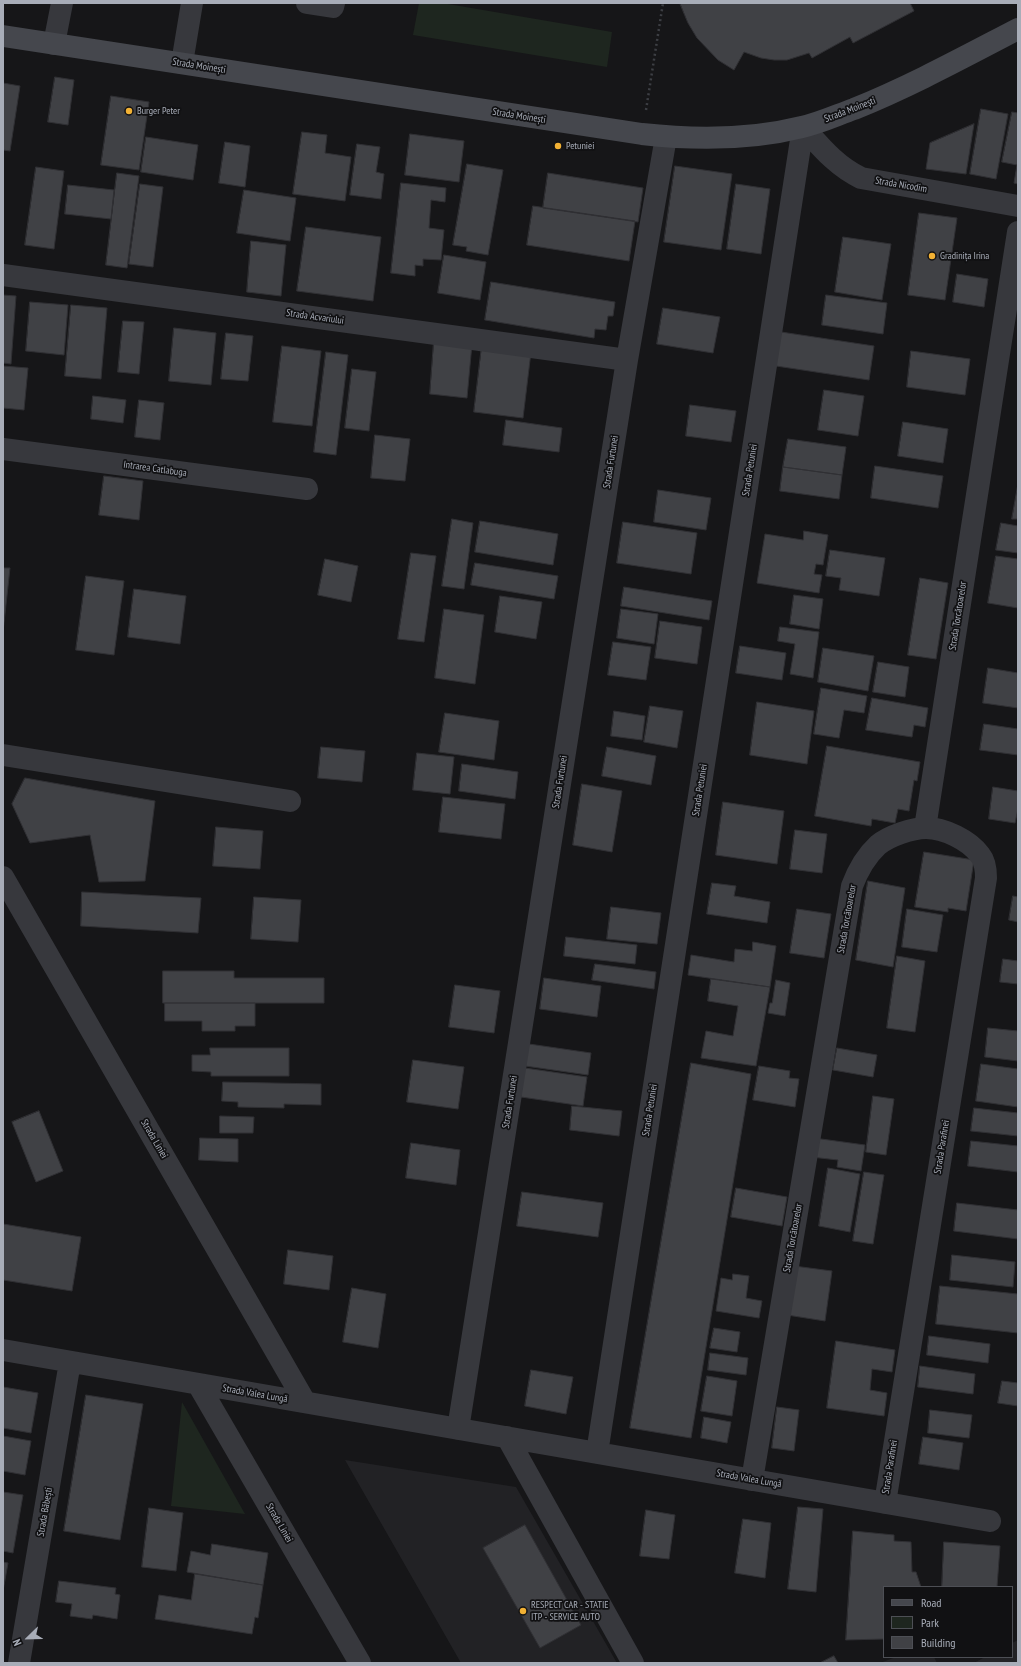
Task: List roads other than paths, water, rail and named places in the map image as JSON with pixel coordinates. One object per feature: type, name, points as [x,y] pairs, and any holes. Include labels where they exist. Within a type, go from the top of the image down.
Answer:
[{"type":"main road","name":"Strada Moinești","points":[[3,36],[642,134],[666,137],[709,138],[743,136],[803,127],[876,100],[955,62],[1018,29]]},
{"type":"street","points":[[54,44],[62,3]]},
{"type":"street","points":[[182,63],[192,3]]},
{"type":"street","points":[[307,3],[333,7],[334,3]]},
{"type":"street","name":"Strada Nicodim","points":[[803,127],[831,158],[845,170],[861,178],[1018,206]]},
{"type":"street","name":"Strada Petuniei","points":[[597,1453],[803,127]]},
{"type":"street","name":"Strada Furtunei","points":[[458,1429],[627,360],[666,137]]},
{"type":"street","name":"Strada Torcătoarelor","points":[[752,1480],[852,886],[858,870],[866,858],[879,844],[893,836],[926,828],[1018,232]]},
{"type":"street","name":"Strada Acvariului","points":[[3,275],[627,360]]},
{"type":"street","name":"Intrarea Catlabuga","points":[[3,449],[307,489]]},
{"type":"street","points":[[3,755],[290,801]]},
{"type":"street","name":"Strada Parafinei","points":[[884,1502],[986,878],[985,866],[980,854],[964,841],[951,834],[926,828]]},
{"type":"street","name":"Strada Liniei","points":[[3,877],[305,1402]]},
{"type":"street","name":"Strada Valea Lungă","points":[[3,1350],[990,1521]]},
{"type":"street","name":"Strada Băbești","points":[[19,1663],[70,1362]]},
{"type":"street","name":"Strada Liniei","points":[[198,1384],[360,1663]]},
{"type":"street","points":[[507,1437],[633,1663]]},
{"type":"place","name":"Burger Peter","points":[[129,111]]},
{"type":"place","name":"Petuniei","points":[[558,146]]},
{"type":"place","name":"Gradinița Irina","points":[[932,256]]},
{"type":"place","name":"RESPECT CAR - STATIE ITP - SERVICE AUTO","points":[[523,1611]]}]
